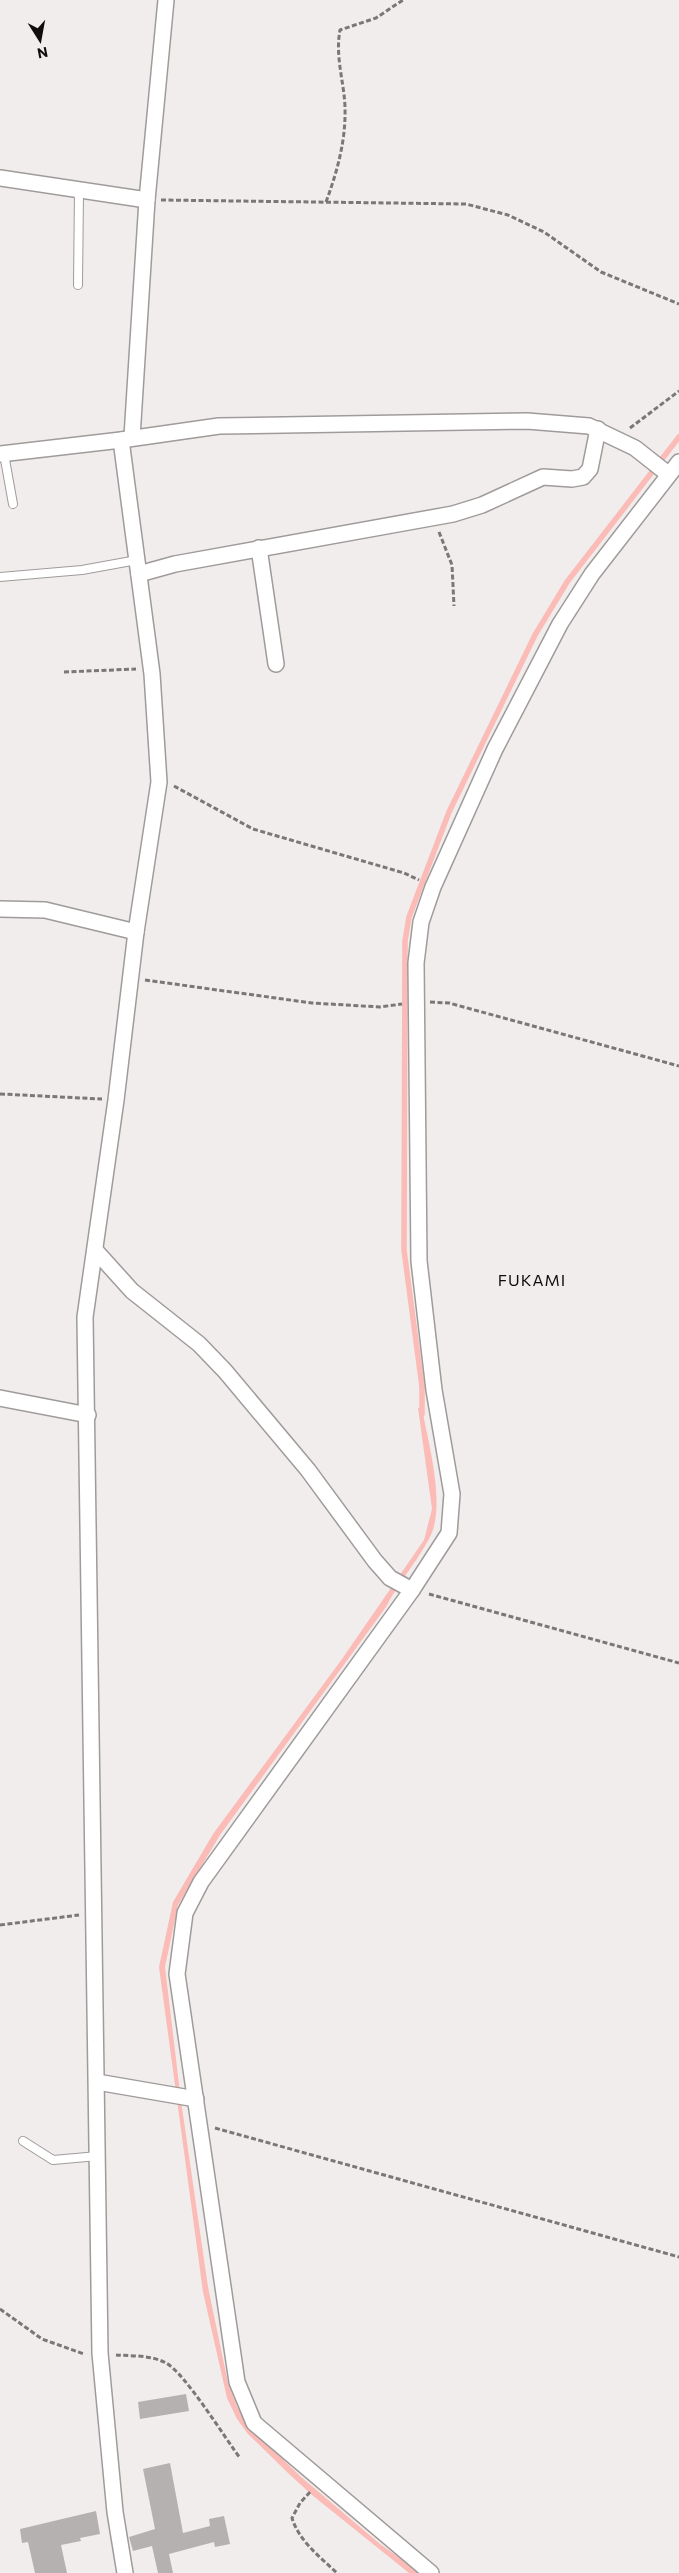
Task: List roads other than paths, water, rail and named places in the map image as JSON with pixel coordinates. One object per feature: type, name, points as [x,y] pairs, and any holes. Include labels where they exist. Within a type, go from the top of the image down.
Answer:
[{"type":"street","points":[[125,2573],[115,2512],[100,2356],[88,1415],[85,1317],[116,1100],[132,979],[136,932],[160,782],[151,669],[138,567],[126,439],[166,0]]},
{"type":"street","points":[[0,178],[147,200]]},
{"type":"street","points":[[2,454],[219,426],[527,421],[589,426],[598,429],[618,437],[636,448],[668,474]]},
{"type":"street","points":[[138,567],[175,564],[430,518],[482,505],[542,477],[572,479],[583,477],[590,469],[598,429]]},
{"type":"street","points":[[431,2573],[254,2423],[237,2382],[176,1974],[185,1913],[201,1882],[412,1590],[448,1533],[452,1494],[434,1390],[419,1261],[418,1001],[416,962],[421,922],[433,887],[495,749],[560,624],[592,574],[679,462]]},
{"type":"street","points":[[260,548],[276,664]]},
{"type":"street","points":[[0,909],[45,910],[136,932]]},
{"type":"street","points":[[95,1250],[132,1291],[199,1344],[226,1371],[308,1470],[390,1578],[412,1590]]},
{"type":"street","points":[[0,1398],[88,1415]]},
{"type":"street","points":[[97,2082],[196,2099]]},
{"type":"lane","points":[[78,285],[79,191]]},
{"type":"lane","points":[[2,454],[13,504]]},
{"type":"lane","points":[[0,577],[138,567]]},
{"type":"lane","points":[[23,2141],[53,2160],[98,2156]]},
{"type":"waterway","points":[[422,1414],[422,1387],[404,1250],[405,941],[409,917],[449,812],[535,635],[567,582],[679,437]]},
{"type":"district","name":"FUKAMI","points":[[532,1279]]}]
